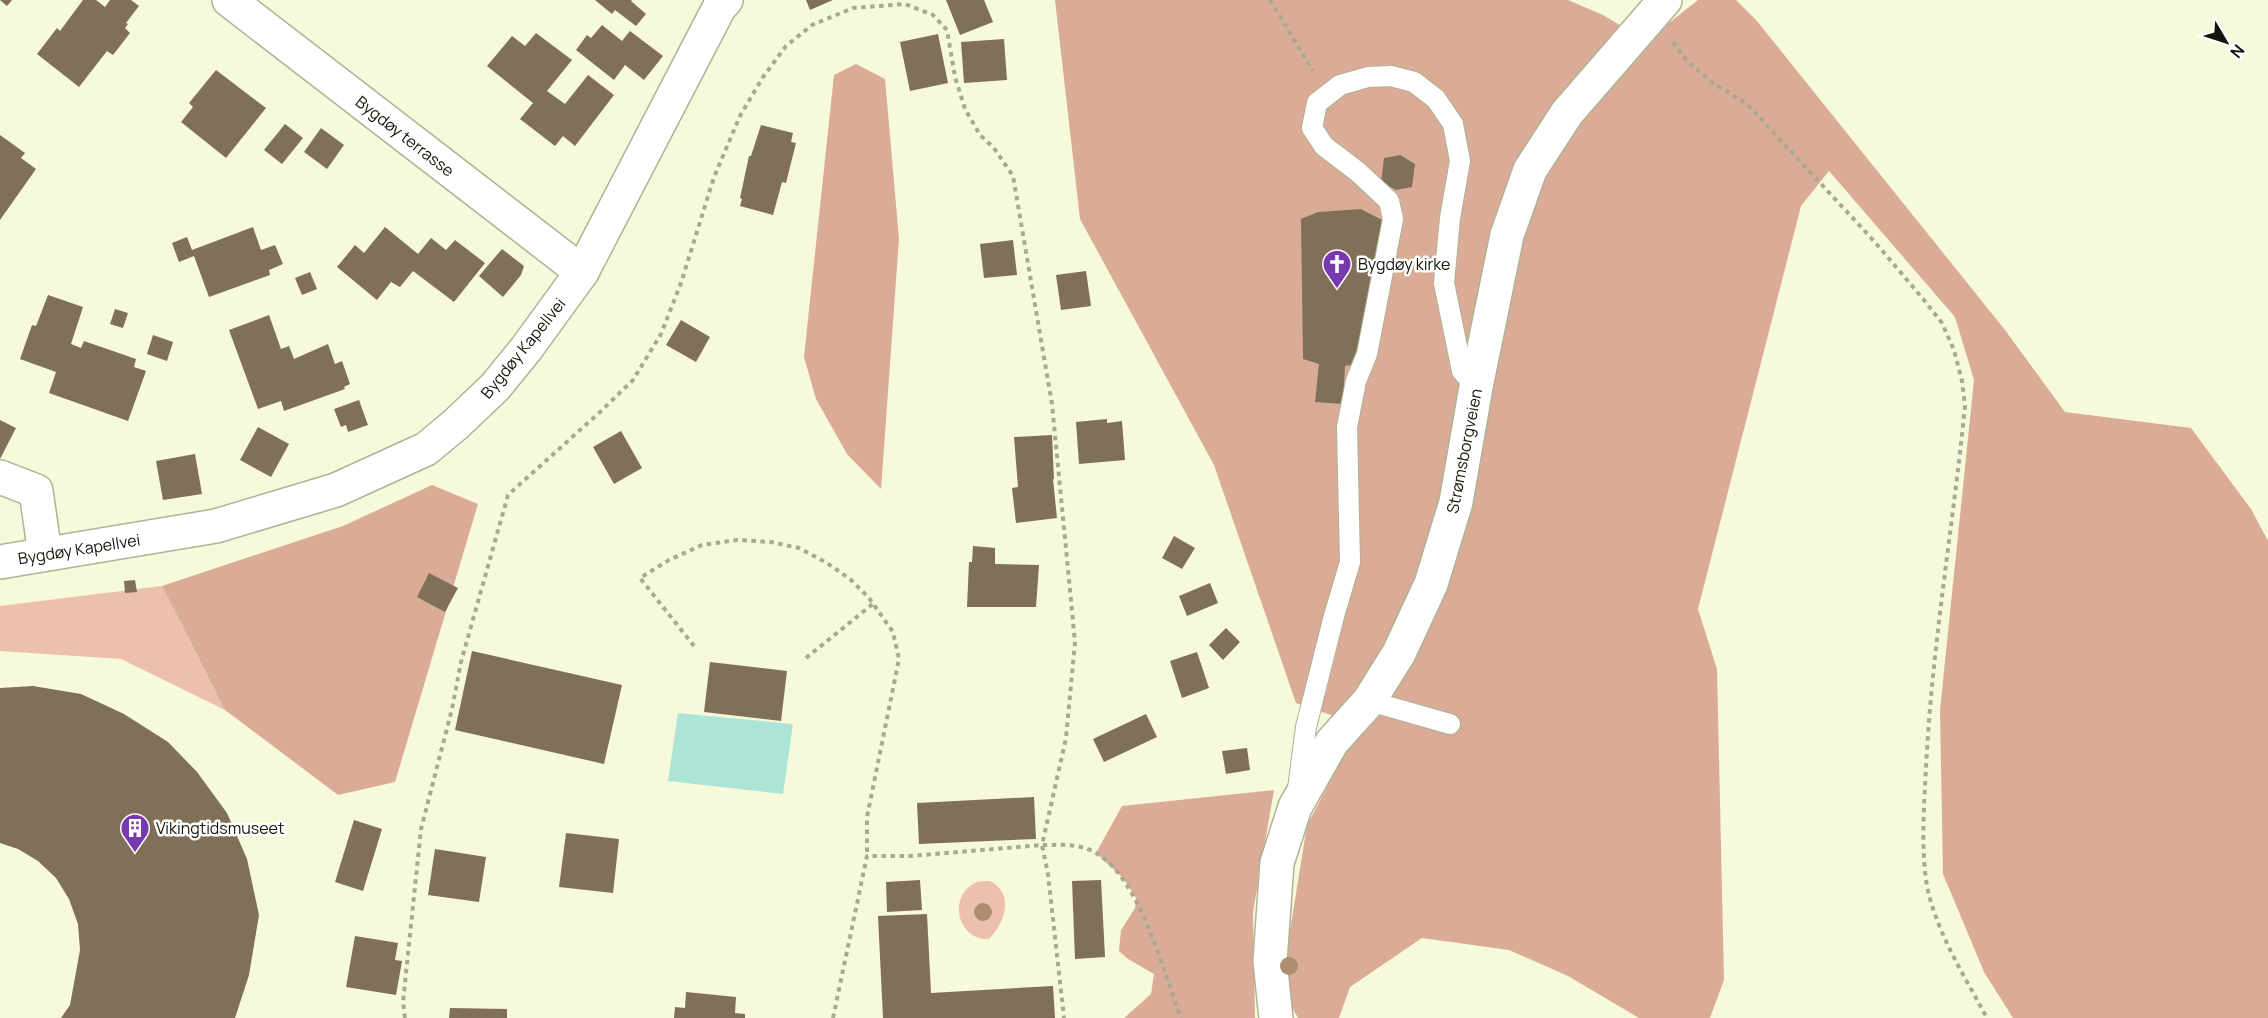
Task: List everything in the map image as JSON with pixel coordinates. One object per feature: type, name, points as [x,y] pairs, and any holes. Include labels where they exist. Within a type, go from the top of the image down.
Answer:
[{"type":"street","name":"Bygdøy terrasse","points":[[229,0],[582,272]]},
{"type":"street","name":"Bygdøy Kapellvei","points":[[0,562],[216,526],[336,490],[426,449],[495,387],[582,272],[674,93],[726,0]]},
{"type":"street","name":"Strømsborgveien","points":[[1276,1018],[1270,961],[1277,862],[1295,807],[1332,742],[1369,701],[1400,653],[1431,584],[1456,502],[1476,387],[1507,235],[1530,170],[1567,113],[1659,7]]},
{"type":"street","points":[[0,477],[36,491],[45,554]]},
{"type":"lane","points":[[1295,807],[1306,727],[1334,615],[1350,562],[1347,427],[1356,381],[1367,354],[1393,219],[1389,201],[1358,172],[1324,146],[1312,128],[1317,104],[1340,85],[1368,77],[1391,76],[1414,82],[1436,99],[1453,124],[1460,161],[1449,218],[1444,283],[1462,371],[1476,387]]},
{"type":"lane","points":[[1369,701],[1450,724]]},
{"type":"path","points":[[1270,0],[1327,95]]},
{"type":"path","points":[[405,1018],[403,1002],[421,829],[452,709],[461,662],[508,495],[633,380],[661,334],[681,283],[714,177],[740,116],[763,77],[786,46],[812,25],[853,8],[905,4],[933,15],[947,30],[955,77],[965,109],[980,135],[994,148],[1013,176],[1052,404],[1075,642],[1066,738],[1042,845],[1048,874],[1064,1018]]},
{"type":"path","points":[[1659,7],[1687,61],[1713,83],[1746,102],[1874,241],[1942,323],[1954,350],[1962,381],[1965,406],[1942,605],[1932,669],[1924,845],[1929,894],[1953,955],[1987,1018]]},
{"type":"path","points":[[694,646],[640,578],[669,560],[702,545],[737,540],[771,542],[799,548],[827,563],[850,579],[874,603],[893,632],[899,659],[867,817],[867,856],[833,1018]]},
{"type":"path","points":[[806,658],[874,603]]},
{"type":"path","points":[[867,856],[910,856],[1072,844],[1096,853],[1123,878],[1136,898],[1180,1018]]},
{"type":"shaded area","points":[[1055,0],[1568,0],[1603,15],[1646,41],[1698,0],[1736,0],[1757,21],[2005,330],[2065,412],[2191,428],[2251,509],[2268,541],[2268,1018],[2013,1018],[1984,972],[1943,874],[1940,710],[1974,380],[1955,317],[1829,171],[1801,206],[1698,609],[1717,669],[1724,980],[1710,1018],[1639,1018],[1568,976],[1509,950],[1422,938],[1350,987],[1339,1018],[1298,1018],[1289,1002],[1286,956],[1307,825],[1360,725],[1296,703],[1214,465],[1080,219]]},
{"type":"shaded area","points":[[856,64],[885,79],[899,239],[881,489],[847,454],[816,399],[804,357],[834,75]]},
{"type":"shaded area","points":[[432,485],[478,504],[395,782],[338,795],[225,710],[162,586],[343,526]]},
{"type":"shaded area","points":[[162,586],[225,710],[121,659],[0,651],[0,606]]},
{"type":"shaded area","points":[[1274,790],[1253,912],[1255,1018],[1124,1018],[1151,994],[1154,974],[1119,951],[1121,930],[1135,908],[1136,898],[1123,878],[1096,853],[1122,806]]},
{"type":"shaded area","points":[[990,881],[1003,893],[1005,909],[999,925],[989,939],[978,938],[964,926],[959,907],[966,890],[977,882]]},
{"type":"water","points":[[678,713],[793,724],[783,794],[668,781]]},
{"type":"building","points":[[0,0],[12,0],[7,6]]},
{"type":"building","points":[[83,0],[96,0],[105,7],[110,0],[131,0],[139,6],[126,23],[128,24],[125,28],[130,33],[113,55],[107,51],[79,87],[37,54],[57,28],[60,31]]},
{"type":"building","points":[[595,0],[632,0],[646,14],[636,26],[615,10],[612,14]]},
{"type":"building","points":[[806,0],[833,0],[810,10]]},
{"type":"building","points":[[946,0],[984,0],[993,22],[960,35]]},
{"type":"building","points":[[602,25],[622,41],[630,31],[663,56],[644,80],[625,65],[614,80],[576,50],[587,35],[591,38]]},
{"type":"building","points":[[536,33],[572,60],[547,91],[565,104],[588,75],[614,95],[575,146],[563,136],[555,146],[520,119],[533,103],[487,66],[512,36],[525,46]]},
{"type":"building","points":[[938,34],[948,83],[910,91],[900,42]]},
{"type":"building","points":[[1004,39],[1007,80],[964,83],[961,42]]},
{"type":"building","points":[[216,70],[266,108],[226,158],[181,122],[193,107],[189,103]]},
{"type":"building","points":[[285,124],[303,138],[282,164],[264,150]]},
{"type":"building","points":[[761,125],[793,133],[791,142],[796,143],[786,183],[782,182],[773,215],[740,206],[749,156],[751,156]]},
{"type":"building","points":[[321,128],[344,145],[327,169],[304,152]]},
{"type":"building","points":[[0,135],[25,153],[21,158],[36,169],[0,220]]},
{"type":"building","points":[[1400,155],[1415,164],[1412,187],[1396,190],[1381,182],[1384,158]]},
{"type":"building","name":"Bygdøy kirke","points":[[1361,209],[1382,220],[1361,363],[1345,366],[1343,404],[1315,402],[1319,364],[1303,359],[1301,219],[1318,212]]},
{"type":"building","points":[[253,227],[261,250],[275,245],[283,264],[269,270],[270,275],[209,297],[194,256],[179,262],[172,243],[187,237],[192,250]]},
{"type":"building","points":[[385,227],[418,254],[431,238],[446,250],[455,240],[485,263],[454,302],[413,271],[400,287],[391,282],[377,300],[337,267],[355,245],[364,253]]},
{"type":"building","points":[[1013,240],[1017,275],[984,278],[980,244]]},
{"type":"building","points":[[502,249],[524,266],[521,275],[503,297],[479,276]]},
{"type":"building","points":[[1086,271],[1091,306],[1061,310],[1056,275]]},
{"type":"building","points":[[310,272],[317,289],[302,295],[295,278]]},
{"type":"building","points":[[48,295],[83,307],[71,344],[81,348],[84,341],[136,359],[134,367],[146,371],[128,421],[49,393],[56,372],[20,359],[32,325],[36,326]]},
{"type":"building","points":[[115,309],[128,313],[123,328],[110,324]]},
{"type":"building","points":[[269,315],[281,349],[289,346],[294,359],[328,344],[335,364],[342,361],[350,384],[344,387],[345,389],[284,411],[281,401],[258,409],[229,330]]},
{"type":"building","points":[[681,320],[710,337],[696,362],[666,345]]},
{"type":"building","points":[[153,335],[173,342],[167,361],[147,354]]},
{"type":"building","points":[[359,400],[368,425],[348,432],[346,425],[341,427],[334,409]]},
{"type":"building","points":[[1107,419],[1107,423],[1122,421],[1125,460],[1079,464],[1076,422]]},
{"type":"building","points":[[0,420],[16,428],[0,459]]},
{"type":"building","points":[[258,427],[289,444],[271,477],[240,460]]},
{"type":"building","points":[[621,431],[642,468],[614,484],[593,447]]},
{"type":"building","points":[[1052,435],[1057,518],[1016,523],[1012,488],[1018,487],[1014,437]]},
{"type":"building","points":[[195,454],[202,494],[163,500],[156,461]]},
{"type":"building","points":[[1174,536],[1195,548],[1182,569],[1162,558]]},
{"type":"building","points":[[973,546],[995,548],[995,564],[1039,565],[1036,607],[967,607],[969,562],[972,562]]},
{"type":"building","points":[[429,573],[458,588],[445,612],[417,597]]},
{"type":"building","points":[[135,580],[137,592],[125,593],[124,581]]},
{"type":"building","points":[[1210,583],[1218,603],[1187,616],[1179,596]]},
{"type":"building","points":[[1226,628],[1240,642],[1223,660],[1209,645]]},
{"type":"building","points":[[472,651],[622,685],[604,764],[455,730]]},
{"type":"building","points":[[1197,652],[1209,688],[1182,698],[1170,661]]},
{"type":"building","points":[[710,662],[787,671],[781,721],[704,712]]},
{"type":"building","name":"Vikingtidsmuseet","points":[[33,686],[81,694],[124,714],[168,742],[197,772],[227,813],[247,859],[259,915],[249,975],[235,1018],[61,1018],[70,1005],[80,950],[78,924],[69,899],[56,878],[38,861],[18,849],[0,843],[0,688]]},
{"type":"building","points":[[1146,714],[1157,737],[1104,762],[1093,739]]},
{"type":"building","points":[[1247,748],[1250,770],[1226,774],[1222,751]]},
{"type":"building","points":[[1034,797],[1036,839],[919,844],[917,803]]},
{"type":"building","points":[[354,820],[382,829],[363,891],[335,882]]},
{"type":"building","points":[[566,833],[619,839],[613,893],[559,887]]},
{"type":"building","points":[[435,849],[486,857],[479,902],[428,895]]},
{"type":"building","points":[[920,880],[922,910],[887,912],[886,882]]},
{"type":"building","points":[[1101,880],[1105,957],[1075,959],[1072,881]]},
{"type":"building","points":[[927,914],[931,993],[1053,986],[1055,1018],[883,1018],[878,916]]},
{"type":"building","points":[[355,936],[398,943],[395,960],[402,961],[396,995],[346,987]]},
{"type":"building","points":[[686,992],[736,997],[735,1013],[745,1014],[745,1018],[674,1018],[675,1007],[685,1008]]},
{"type":"building","points":[[450,1008],[507,1009],[507,1018],[449,1018]]},
{"type":"place","name":"Bygdøy kirke","points":[[1337,290]]},
{"type":"place","name":"Vikingtidsmuseet","points":[[135,854]]}]
